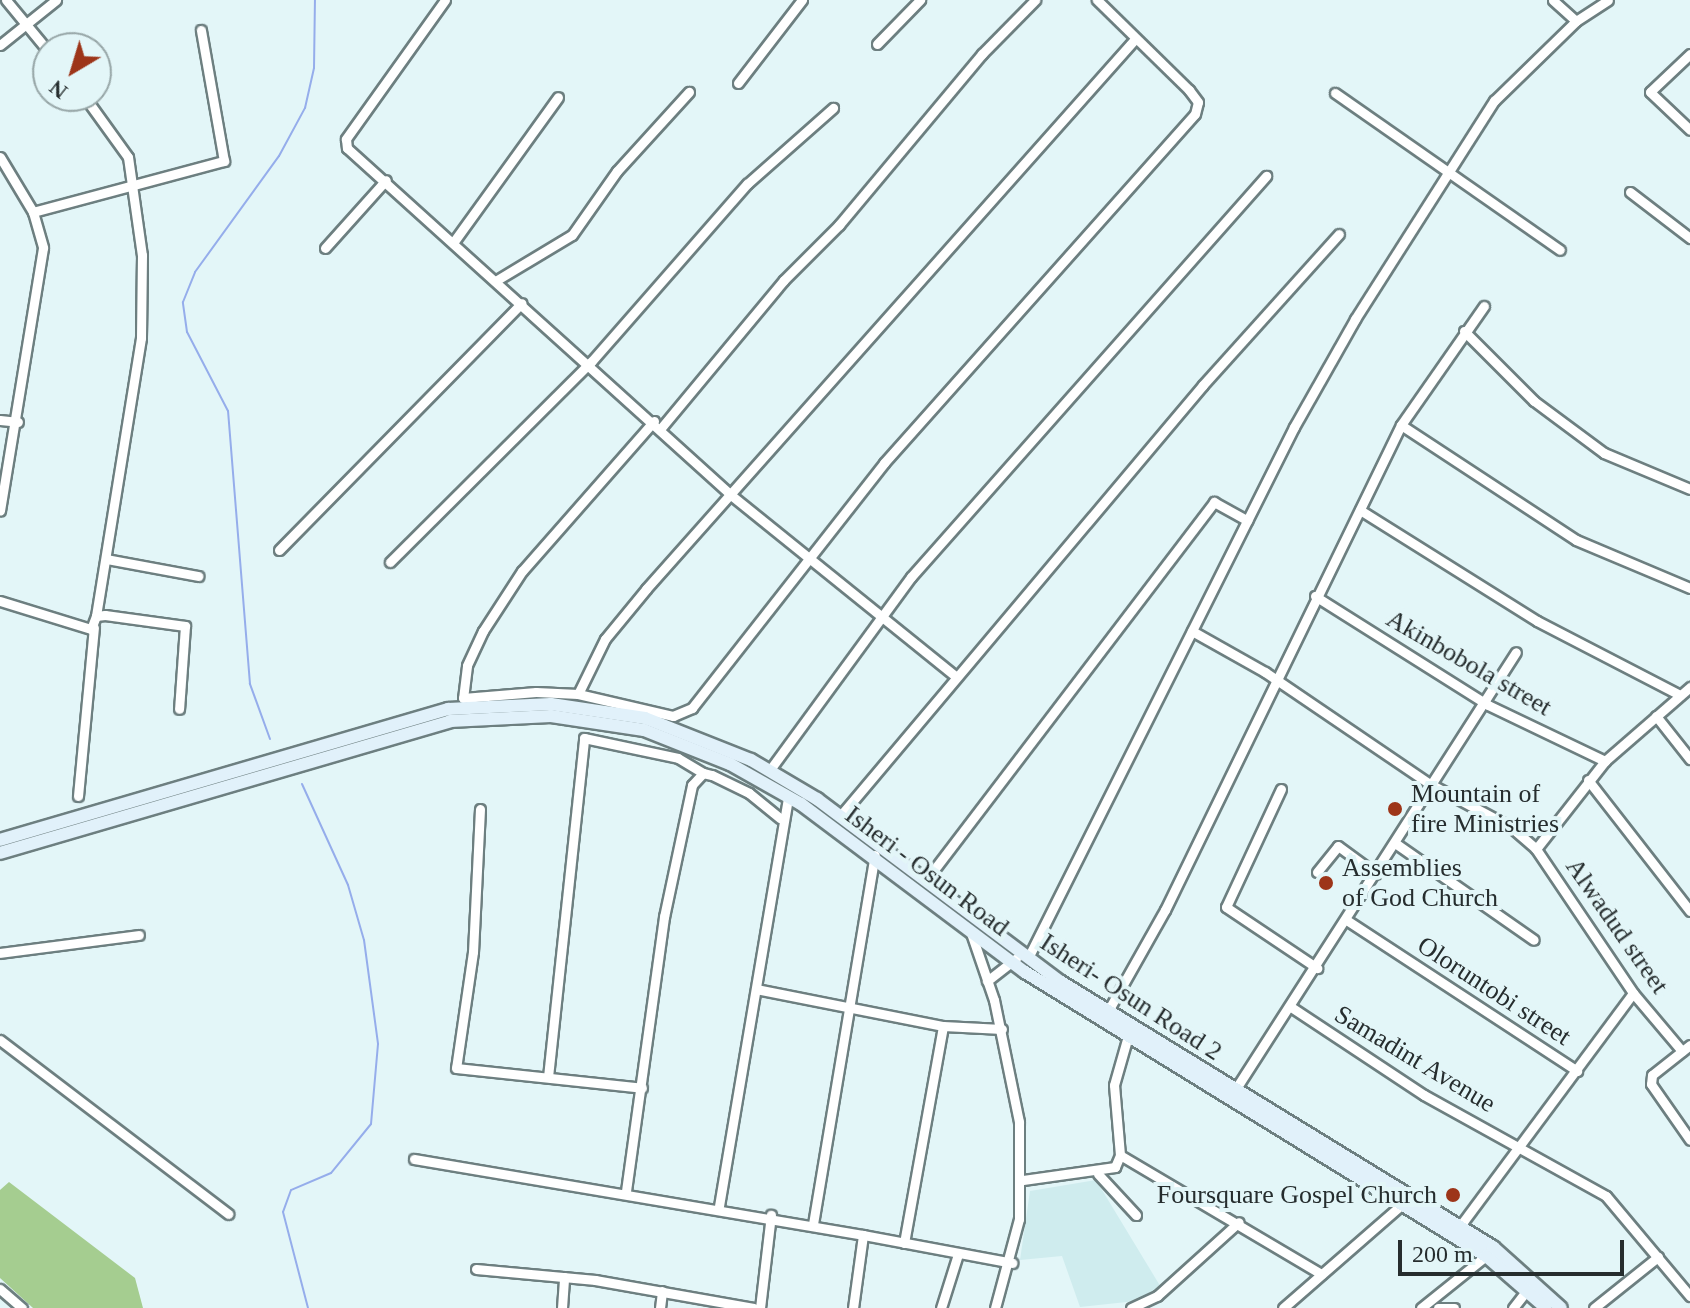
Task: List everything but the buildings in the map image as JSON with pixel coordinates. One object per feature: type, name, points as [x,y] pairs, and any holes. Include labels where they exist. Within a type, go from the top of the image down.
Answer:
[{"type":"main road","name":"Isheri- Osun Road 2","points":[[0,840],[448,709],[564,705],[675,727],[769,771],[841,815],[927,879],[973,926],[1020,958],[1460,1226],[1515,1264],[1561,1308]]},
{"type":"main road","name":"Isheri - Osun Road","points":[[0,853],[450,721],[600,720],[676,742],[788,796],[973,926]]},
{"type":"main road","name":"Isheri - Osun Road","points":[[1020,958],[1128,1036],[1486,1256],[1528,1289],[1546,1308]]},
{"type":"street","points":[[6,0],[33,32]]},
{"type":"street","points":[[0,45],[56,0]]},
{"type":"street","points":[[445,0],[346,139],[347,148],[591,362],[731,495],[880,619],[955,676]]},
{"type":"street","points":[[877,44],[920,0]]},
{"type":"street","points":[[1035,0],[658,425],[522,571],[483,631],[467,666],[463,698],[578,694],[683,716],[806,557],[1195,114],[1198,102],[1189,90],[1097,0]]},
{"type":"street","points":[[1553,0],[1576,21]]},
{"type":"street","points":[[987,981],[1020,958],[1355,319],[1453,171],[1494,101],[1576,21],[1608,0]]},
{"type":"street","points":[[738,83],[799,1]]},
{"type":"street","points":[[33,212],[133,188],[224,161],[201,30]]},
{"type":"street","points":[[578,694],[605,639],[1135,39]]},
{"type":"street","points":[[1690,54],[1650,92],[1690,130]]},
{"type":"street","points":[[497,280],[572,235],[617,171],[689,92]]},
{"type":"street","points":[[1335,93],[1453,171],[1560,250]]},
{"type":"street","points":[[455,240],[558,97]]},
{"type":"street","points":[[390,562],[591,362],[747,184],[833,108]]},
{"type":"street","points":[[78,796],[94,628],[141,338],[142,255],[133,188],[121,144],[96,112]]},
{"type":"street","points":[[0,157],[33,212],[43,248],[18,422],[0,510]]},
{"type":"street","points":[[769,771],[880,619],[1034,435],[1266,176]]},
{"type":"street","points":[[325,248],[386,180]]},
{"type":"street","points":[[1630,192],[1690,238]]},
{"type":"street","points":[[841,815],[955,676],[1339,234]]},
{"type":"street","points":[[279,550],[522,303]]},
{"type":"street","points":[[1108,1011],[1165,910],[1315,596],[1401,425],[1484,306]]},
{"type":"street","points":[[1464,331],[1534,401],[1604,453],[1690,489]]},
{"type":"street","points":[[0,420],[18,422]]},
{"type":"street","points":[[1401,425],[1576,540],[1690,588]]},
{"type":"street","points":[[927,879],[1214,502],[1247,520]]},
{"type":"street","points":[[1360,510],[1537,621],[1680,695]]},
{"type":"street","points":[[106,559],[198,576]]},
{"type":"street","name":"Akinbobola street","points":[[1315,596],[1488,705],[1605,761]]},
{"type":"street","points":[[0,601],[94,628]]},
{"type":"street","points":[[96,616],[185,626],[179,709]]},
{"type":"street","name":"Alwadud street","points":[[1192,631],[1430,784],[1511,827],[1536,849],[1633,993],[1686,1048]]},
{"type":"street","points":[[1235,1090],[1348,921],[1430,784],[1488,705],[1516,652]]},
{"type":"street","points":[[1536,849],[1605,761],[1690,687]]},
{"type":"street","points":[[1656,716],[1690,759]]},
{"type":"street","points":[[548,1077],[584,738],[678,758],[703,773],[736,785],[780,818]]},
{"type":"street","points":[[626,1191],[681,824],[692,785],[703,773]]},
{"type":"street","points":[[1588,780],[1690,911]]},
{"type":"street","points":[[1281,789],[1226,907],[1317,968]]},
{"type":"street","points":[[719,1206],[756,989],[780,818],[788,796]]},
{"type":"street","points":[[480,809],[473,952],[455,1066],[642,1088]]},
{"type":"street","points":[[1395,843],[1534,940]]},
{"type":"street","points":[[1317,872],[1338,846],[1376,874]]},
{"type":"street","points":[[813,1224],[875,855]]},
{"type":"street","name":"Oloruntobi street","points":[[1348,921],[1577,1071]]},
{"type":"street","points":[[973,926],[1002,1029],[1023,1180],[1012,1263],[995,1308]]},
{"type":"street","points":[[0,953],[139,935]]},
{"type":"street","points":[[756,989],[848,1011],[943,1026],[1002,1029]]},
{"type":"street","points":[[1460,1226],[1633,993]]},
{"type":"street","name":"Samadint Avenue","points":[[1291,1007],[1424,1095],[1606,1196],[1690,1296]]},
{"type":"street","points":[[904,1243],[943,1026]]},
{"type":"street","points":[[1023,1180],[1098,1174],[1115,1167],[1120,1155],[1114,1085],[1128,1036]]},
{"type":"street","points":[[0,1040],[228,1214]]},
{"type":"street","points":[[1686,1048],[1652,1075],[1651,1084],[1690,1140]]},
{"type":"street","points":[[1120,1155],[1239,1222],[1321,1274]]},
{"type":"street","points":[[414,1159],[771,1215],[1012,1263]]},
{"type":"street","points":[[1098,1174],[1136,1215]]},
{"type":"street","points":[[1283,1308],[1401,1205]]},
{"type":"street","points":[[476,1269],[564,1277],[757,1308],[771,1215]]},
{"type":"street","points":[[1131,1308],[1157,1296],[1239,1222]]},
{"type":"street","points":[[853,1308],[863,1235]]},
{"type":"street","points":[[941,1308],[958,1254]]},
{"type":"street","points":[[1421,1308],[1486,1256]]},
{"type":"street","points":[[1594,1308],[1658,1257]]},
{"type":"street","points":[[562,1308],[564,1277]]},
{"type":"street","points":[[0,1289],[22,1308]]},
{"type":"street","points":[[1513,1308],[1528,1289]]},
{"type":"street","points":[[660,1308],[662,1291]]},
{"type":"street","points":[[1438,1308],[1454,1308]]},
{"type":"shaded area","points":[[1096,1180],[1162,1289],[1136,1301],[1080,1307],[1062,1256],[1020,1260],[1030,1191]]},
{"type":"green space","points":[[9,1182],[135,1278],[143,1308],[33,1308],[0,1278],[0,1190]]},
{"type":"waterway","points":[[270,739],[250,684],[228,411],[187,332],[183,302],[195,272],[279,156],[305,108],[314,68],[315,0]]},
{"type":"waterway","points":[[302,784],[348,885],[364,940],[378,1044],[371,1124],[331,1173],[291,1190],[283,1212],[308,1308]]},
{"type":"place","name":"Mountain of fire Ministries","points":[[1395,809]]},
{"type":"place","name":"Assemblies of God Church","points":[[1326,883]]},
{"type":"place","name":"Foursquare Gospel Church","points":[[1453,1195]]}]
